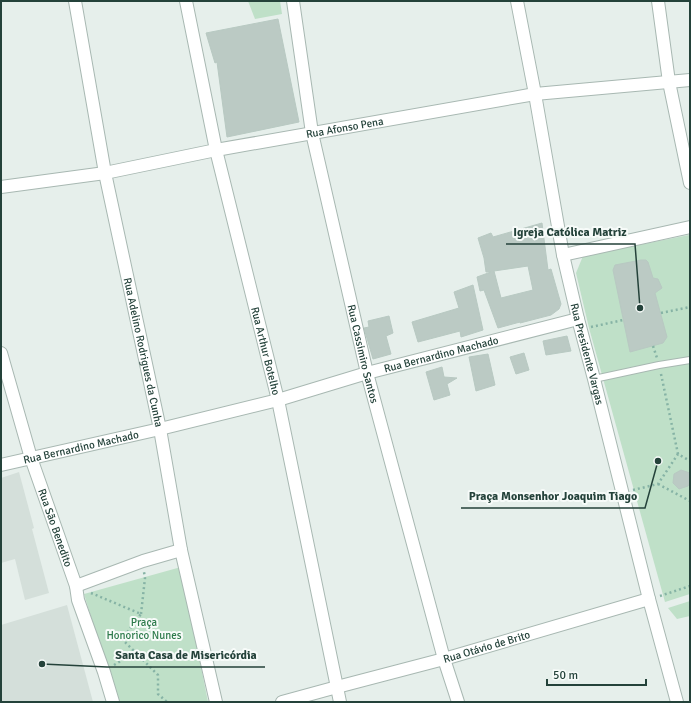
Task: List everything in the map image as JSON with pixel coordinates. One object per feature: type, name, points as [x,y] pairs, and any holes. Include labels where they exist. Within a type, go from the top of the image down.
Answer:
[{"type":"street","name":"Rua Adelino Rodrigues da Cunha","points":[[75,1],[106,172],[160,429],[181,550],[216,702]]},
{"type":"street","name":"Rua Arthur Botelho","points":[[186,1],[216,150],[278,400],[340,702]]},
{"type":"street","name":"Rua Cassimiro Santos","points":[[293,1],[312,133],[367,373],[444,659],[458,702]]},
{"type":"street","name":"Rua Presidente Vargas","points":[[516,1],[535,94],[563,255],[649,599],[677,702]]},
{"type":"street","points":[[658,1],[669,82],[690,182]]},
{"type":"street","name":"Rua Afonso Pena","points":[[1,187],[106,172],[216,150],[535,94],[690,80]]},
{"type":"street","points":[[563,255],[690,226]]},
{"type":"street","name":"Rua Bernardino Machado","points":[[1,465],[160,429],[278,400],[367,373],[580,324]]},
{"type":"street","name":"Rua São Benedito","points":[[1,353],[31,458],[76,586],[78,600],[104,672],[113,702]]},
{"type":"street","points":[[76,586],[143,561],[181,550]]},
{"type":"street","name":"Rua Otávio de Brito","points":[[282,702],[444,659],[649,599]]},
{"type":"lane","points":[[594,380],[659,365],[690,360]]},
{"type":"path","points":[[661,313],[690,307]]},
{"type":"path","points":[[580,324],[623,320]]},
{"type":"path","points":[[658,484],[678,454],[659,365]]},
{"type":"path","points":[[678,454],[690,461]]},
{"type":"path","points":[[622,492],[658,484],[690,501]]},
{"type":"path","points":[[143,561],[145,578],[141,614],[122,639],[158,675],[158,694],[167,702]]},
{"type":"path","points":[[76,586],[141,614]]},
{"type":"path","points":[[649,599],[690,586]]},
{"type":"path","points":[[104,672],[135,652]]},
{"type":"shaded area","points":[[19,472],[49,593],[25,600],[15,559],[1,563],[1,478]]},
{"type":"shaded area","points":[[67,605],[93,702],[1,702],[1,625]]},
{"type":"green space","points":[[248,1],[280,1],[282,14],[255,19]]},
{"type":"green space","points":[[689,235],[690,594],[665,602],[589,328],[576,273],[583,256]]},
{"type":"green space","name":"Praça Honorico Nunes","points":[[181,567],[208,702],[117,702],[84,594]]},
{"type":"green space","points":[[690,601],[690,616],[677,619],[668,608]]},
{"type":"building","points":[[278,19],[299,122],[227,137],[217,62],[215,63],[206,33]]},
{"type":"building","points":[[542,223],[548,270],[551,269],[561,304],[559,309],[551,315],[498,328],[484,290],[480,291],[477,277],[491,272],[486,272],[484,258],[478,238],[491,233],[493,237]],"holes":[[[528,266],[533,290],[501,298],[494,271]]]},
{"type":"building","points":[[646,260],[648,262],[653,278],[658,279],[662,288],[655,293],[667,337],[663,343],[630,352],[613,270],[615,265]]},
{"type":"building","points":[[473,285],[483,330],[461,337],[460,331],[418,342],[412,322],[459,308],[454,292]]},
{"type":"building","points":[[389,316],[393,333],[386,336],[391,354],[373,359],[364,328],[369,327],[368,321]]},
{"type":"building","points":[[567,336],[571,351],[546,355],[543,341]]},
{"type":"building","points":[[524,353],[529,370],[516,374],[510,357]]},
{"type":"building","points":[[488,354],[495,385],[476,391],[469,357]]},
{"type":"building","points":[[442,367],[444,377],[457,378],[447,384],[450,395],[434,400],[426,372]]},
{"type":"building","points":[[681,470],[690,473],[690,483],[688,486],[679,489],[673,483],[674,474]]},
{"type":"place","name":"Igreja Católica Matriz","points":[[640,308]]},
{"type":"place","name":"Praça Monsenhor Joaquim Tiago","points":[[658,461]]},
{"type":"place","name":"Santa Casa de Misericórdia","points":[[42,664]]}]
